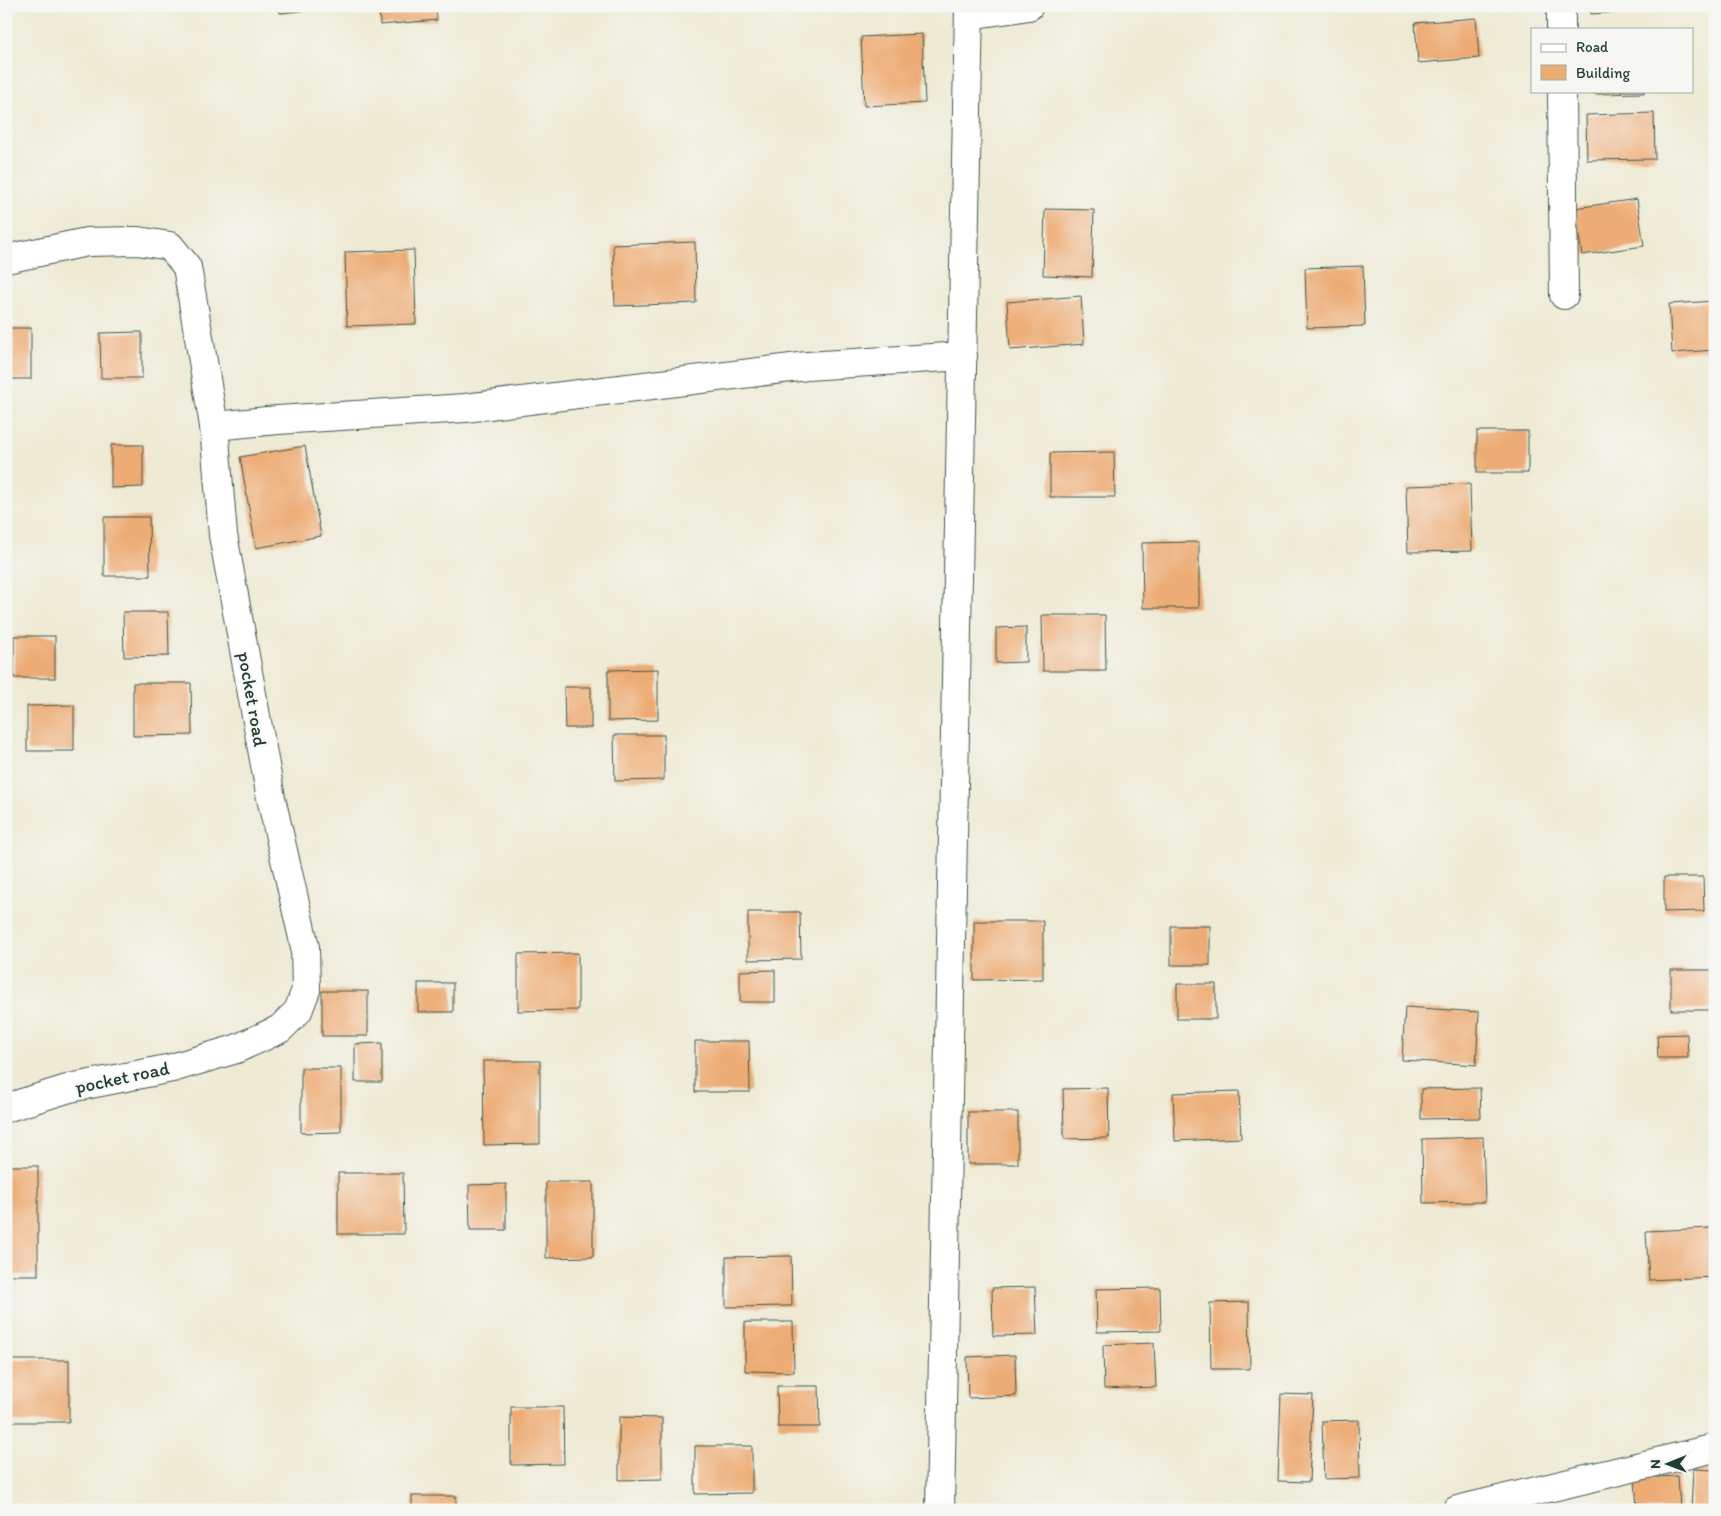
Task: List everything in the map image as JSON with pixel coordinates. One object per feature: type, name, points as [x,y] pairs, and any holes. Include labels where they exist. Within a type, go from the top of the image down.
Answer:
[{"type":"street","points":[[940,1510],[969,10],[1029,6]]},
{"type":"street","points":[[1561,6],[1561,28]]},
{"type":"street","points":[[1562,92],[1564,295]]},
{"type":"street","name":"pocket road","points":[[6,259],[87,242],[138,241],[170,246],[187,267],[214,426],[222,535],[271,798],[305,948],[306,990],[298,1011],[280,1029],[236,1049],[172,1068],[70,1088],[6,1108]]},
{"type":"street","points":[[214,426],[465,408],[807,366],[962,356]]},
{"type":"street","points":[[1457,1510],[1715,1448]]},
{"type":"building","points":[[279,6],[330,6],[330,8],[280,13]]},
{"type":"building","points":[[379,6],[436,6],[437,20],[380,25]]},
{"type":"building","points":[[1591,6],[1637,6],[1637,11],[1591,14]]},
{"type":"building","points":[[1476,18],[1479,58],[1418,63],[1415,23]]},
{"type":"building","points":[[922,34],[925,103],[864,106],[861,37]]},
{"type":"building","points":[[1595,92],[1644,92],[1644,93],[1595,94]]},
{"type":"building","points":[[1654,113],[1655,159],[1587,160],[1586,115]]},
{"type":"building","points":[[1637,199],[1644,246],[1582,255],[1575,208]]},
{"type":"building","points":[[1045,209],[1094,210],[1092,277],[1043,275]]},
{"type":"building","points":[[695,242],[696,303],[615,306],[613,245]]},
{"type":"building","points":[[414,250],[416,324],[347,326],[345,252]]},
{"type":"building","points":[[1363,266],[1365,326],[1307,328],[1305,268]]},
{"type":"building","points":[[1081,296],[1084,344],[1010,350],[1007,302]]},
{"type":"building","points":[[1715,301],[1715,350],[1672,353],[1669,304]]},
{"type":"building","points":[[6,328],[31,328],[31,379],[6,379]]},
{"type":"building","points":[[142,332],[142,378],[101,378],[100,333]]},
{"type":"building","points":[[1477,431],[1528,431],[1528,473],[1477,473]]},
{"type":"building","points":[[111,445],[143,445],[143,487],[111,488]]},
{"type":"building","points":[[305,446],[321,536],[256,548],[240,457]]},
{"type":"building","points":[[1114,452],[1115,497],[1050,497],[1050,453]]},
{"type":"building","points":[[1470,484],[1472,551],[1408,552],[1406,486]]},
{"type":"building","points":[[104,517],[149,517],[150,576],[104,576]]},
{"type":"building","points":[[1199,542],[1199,608],[1143,608],[1142,543]]},
{"type":"building","points":[[123,612],[168,612],[169,656],[124,657]]},
{"type":"building","points":[[1042,615],[1105,615],[1106,671],[1043,671]]},
{"type":"building","points":[[1026,627],[1026,662],[996,663],[996,628]]},
{"type":"building","points":[[14,636],[55,636],[55,678],[14,678]]},
{"type":"building","points":[[658,669],[658,720],[608,721],[608,670]]},
{"type":"building","points":[[133,683],[191,683],[192,735],[133,736]]},
{"type":"building","points":[[564,687],[591,687],[591,728],[565,728]]},
{"type":"building","points":[[74,705],[74,751],[27,751],[27,706]]},
{"type":"building","points":[[614,735],[664,735],[664,780],[615,781]]},
{"type":"building","points":[[1664,877],[1703,877],[1704,911],[1664,912]]},
{"type":"building","points":[[748,912],[800,912],[801,959],[748,960]]},
{"type":"building","points":[[974,921],[1043,921],[1043,979],[974,980]]},
{"type":"building","points":[[1171,926],[1210,926],[1210,965],[1171,965]]},
{"type":"building","points":[[578,953],[578,1010],[518,1011],[518,954]]},
{"type":"building","points":[[775,970],[775,1002],[740,1002],[740,971]]},
{"type":"building","points":[[1671,970],[1715,970],[1715,1010],[1671,1010]]},
{"type":"building","points":[[418,983],[453,983],[453,1012],[418,1012]]},
{"type":"building","points":[[1177,984],[1216,984],[1216,1019],[1177,1019]]},
{"type":"building","points":[[322,991],[368,991],[368,1036],[322,1036]]},
{"type":"building","points":[[1405,1007],[1479,1012],[1476,1065],[1402,1060]]},
{"type":"building","points":[[1687,1034],[1688,1058],[1658,1058],[1657,1035]]},
{"type":"building","points":[[695,1041],[749,1041],[750,1092],[695,1092]]},
{"type":"building","points":[[382,1043],[382,1082],[355,1082],[355,1044]]},
{"type":"building","points":[[483,1061],[540,1061],[540,1144],[484,1145]]},
{"type":"building","points":[[301,1068],[341,1068],[341,1132],[301,1133]]},
{"type":"building","points":[[1108,1088],[1109,1138],[1064,1139],[1063,1089]]},
{"type":"building","points":[[1480,1088],[1481,1118],[1421,1119],[1421,1089]]},
{"type":"building","points":[[1239,1091],[1241,1138],[1175,1141],[1173,1093]]},
{"type":"building","points":[[968,1112],[1018,1112],[1018,1164],[968,1164]]},
{"type":"building","points":[[1483,1137],[1485,1202],[1423,1203],[1422,1139]]},
{"type":"building","points":[[6,1166],[38,1166],[38,1275],[6,1275]]},
{"type":"building","points":[[338,1173],[403,1173],[404,1234],[338,1234]]},
{"type":"building","points":[[546,1182],[593,1182],[593,1257],[546,1258]]},
{"type":"building","points":[[506,1184],[506,1230],[470,1230],[469,1185]]},
{"type":"building","points":[[1712,1228],[1714,1277],[1649,1280],[1646,1231]]},
{"type":"building","points":[[791,1256],[792,1306],[726,1307],[726,1257]]},
{"type":"building","points":[[1035,1287],[1037,1335],[993,1336],[992,1288]]},
{"type":"building","points":[[1160,1288],[1161,1331],[1097,1332],[1096,1289]]},
{"type":"building","points":[[1249,1302],[1250,1369],[1211,1369],[1210,1303]]},
{"type":"building","points":[[745,1322],[793,1322],[794,1372],[745,1371]]},
{"type":"building","points":[[1154,1343],[1156,1387],[1104,1389],[1103,1345]]},
{"type":"building","points":[[1015,1355],[1016,1396],[968,1398],[967,1357]]},
{"type":"building","points":[[6,1360],[69,1360],[69,1422],[6,1422]]},
{"type":"building","points":[[777,1386],[819,1386],[820,1427],[778,1427]]},
{"type":"building","points":[[1281,1394],[1313,1395],[1309,1482],[1278,1481]]},
{"type":"building","points":[[511,1407],[563,1407],[564,1464],[511,1465]]},
{"type":"building","points":[[619,1417],[662,1418],[662,1479],[619,1480]]},
{"type":"building","points":[[1359,1420],[1360,1478],[1324,1479],[1322,1421]]},
{"type":"building","points":[[695,1446],[752,1446],[752,1493],[695,1494]]},
{"type":"building","points":[[1693,1469],[1715,1470],[1715,1510],[1691,1510]]},
{"type":"building","points":[[1678,1476],[1680,1510],[1637,1510],[1635,1478]]},
{"type":"building","points":[[412,1496],[456,1496],[456,1510],[412,1510]]}]
